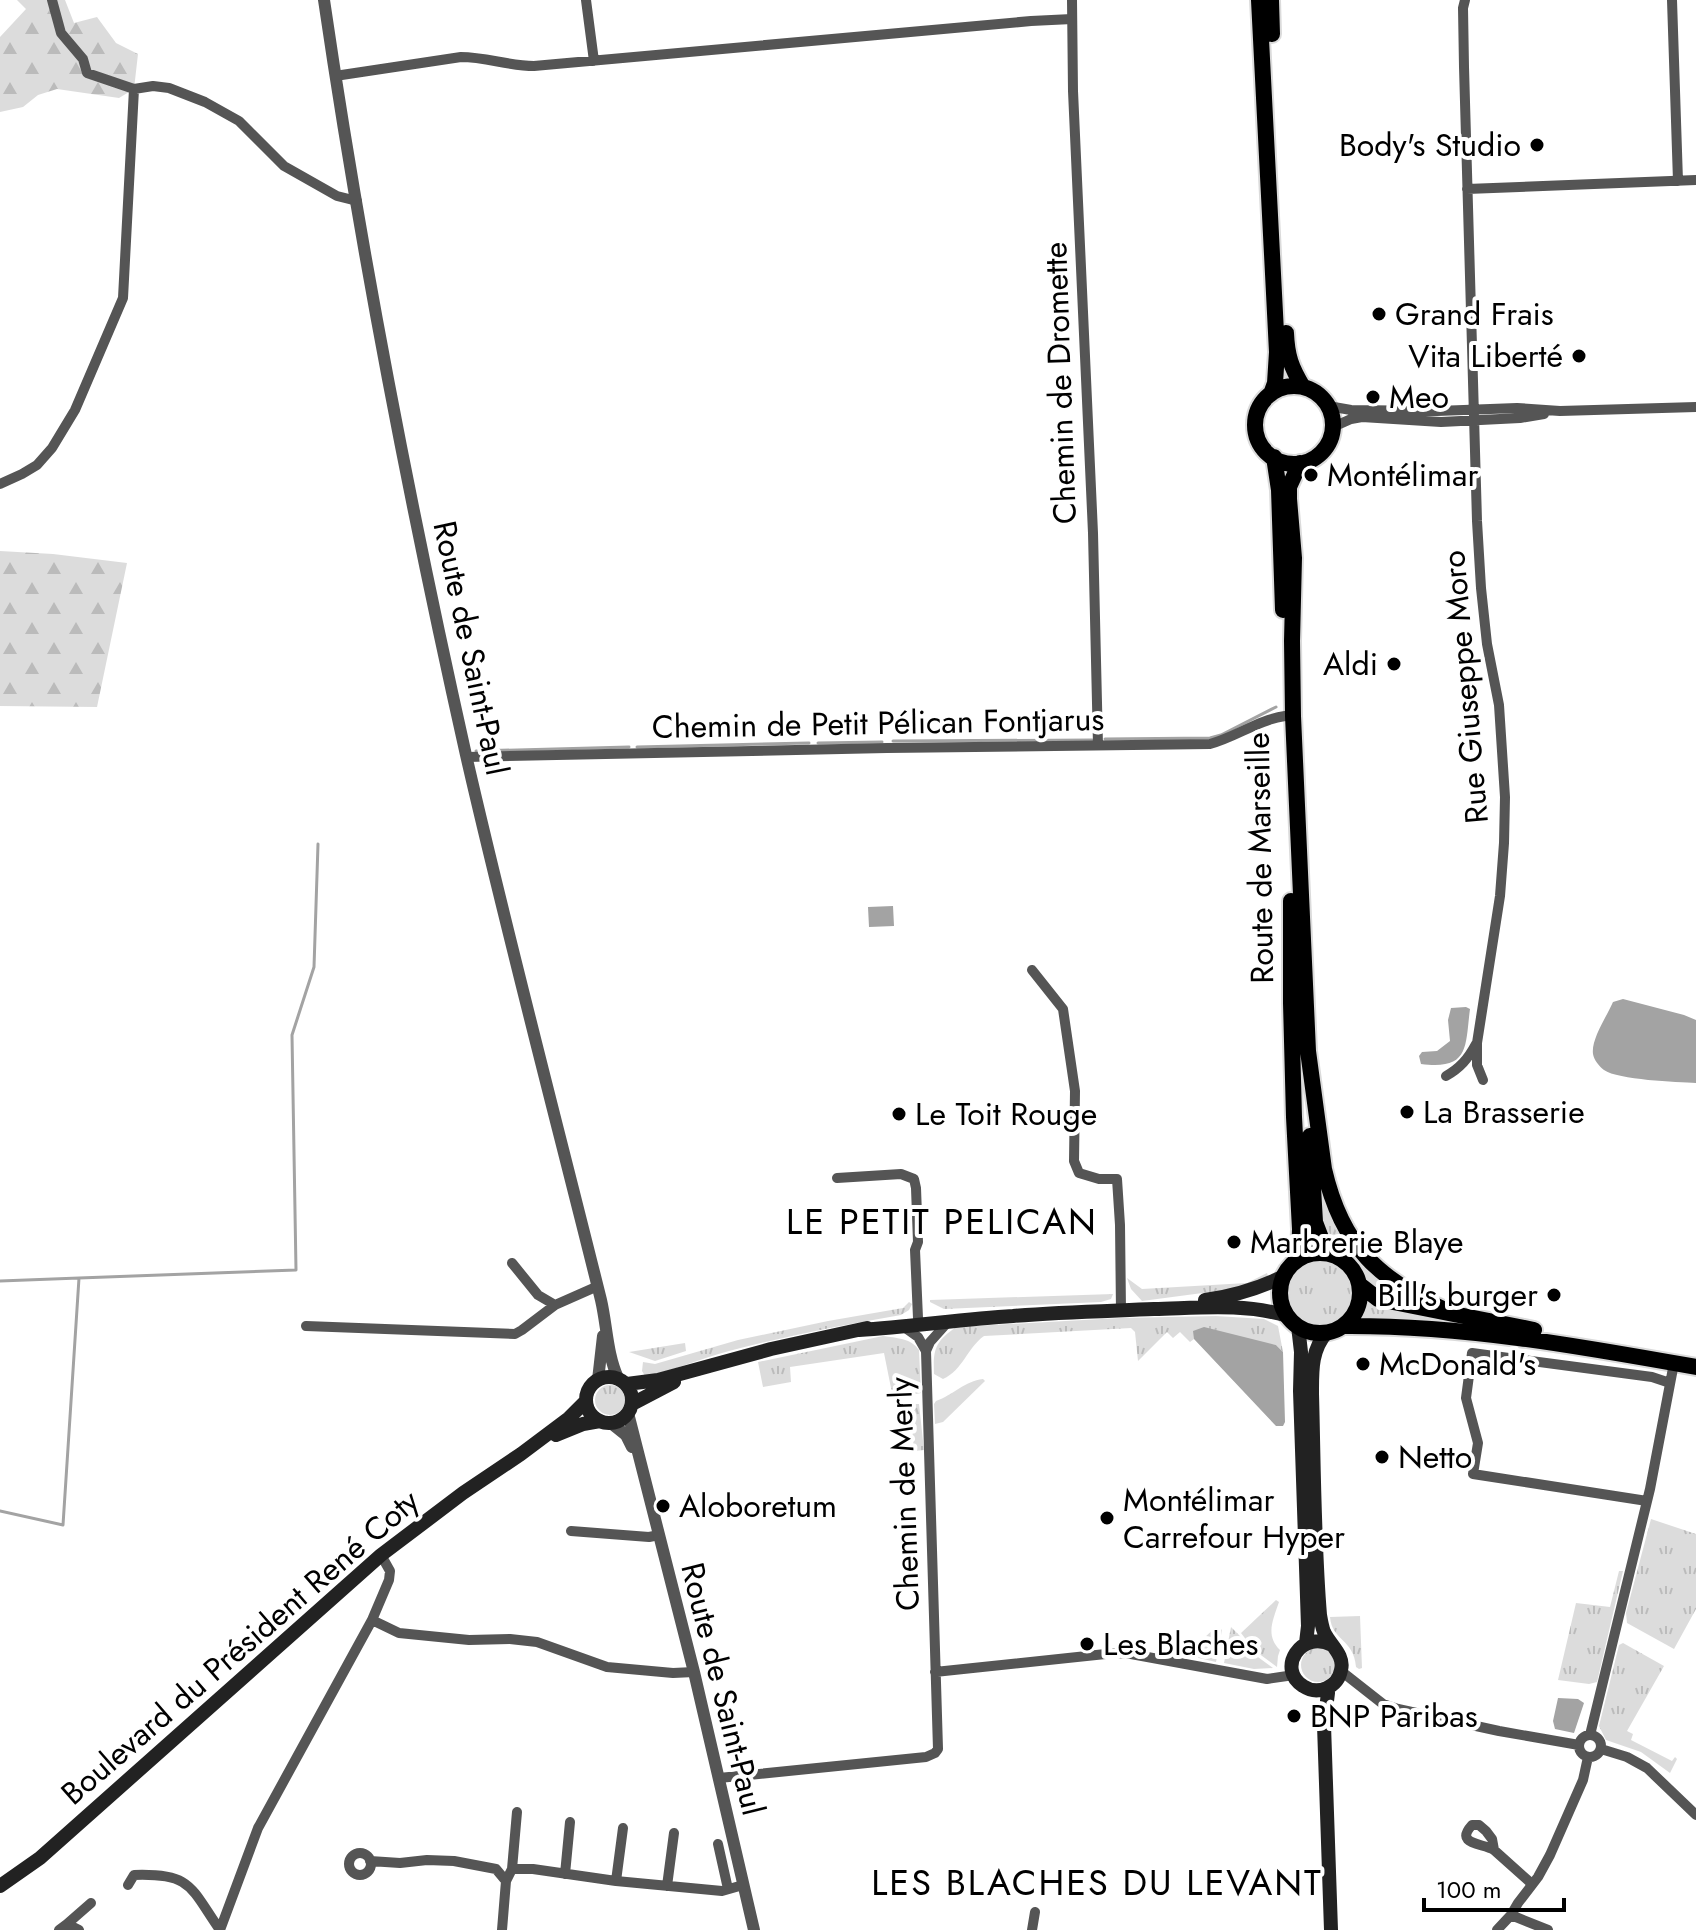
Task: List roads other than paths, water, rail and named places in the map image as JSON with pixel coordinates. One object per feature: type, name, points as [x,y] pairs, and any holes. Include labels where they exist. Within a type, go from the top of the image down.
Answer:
[{"type":"main road","points":[[1259,0],[1277,352],[1275,383],[1260,408],[1256,423],[1258,439],[1262,446],[1282,461],[1300,463],[1324,450],[1333,427],[1328,406],[1317,393],[1291,386],[1271,394]]},
{"type":"main road","points":[[1271,0],[1287,350],[1291,368],[1303,387]]},
{"type":"main road","name":"Route de Marseille","points":[[1274,457],[1279,490],[1299,1259]]},
{"type":"main road","name":"Route de Marseille","points":[[1300,463],[1289,487],[1289,499],[1294,558],[1293,716],[1310,1067]]},
{"type":"main road","points":[[1310,1067],[1315,1222],[1323,1243],[1332,1254],[1350,1265],[1356,1274],[1360,1297],[1352,1318],[1319,1341],[1315,1354],[1312,1394],[1320,1619],[1323,1630],[1340,1657],[1341,1671],[1327,1689],[1304,1687],[1294,1675],[1292,1663],[1297,1650],[1317,1640],[1332,1645]]},
{"type":"main road","points":[[1310,1067],[1326,1178],[1334,1205],[1346,1229],[1386,1277],[1449,1312]]},
{"type":"main road","points":[[1306,1643],[1301,1352],[1293,1321],[1281,1297],[1284,1276],[1299,1259],[1319,1253],[1332,1254]]},
{"type":"main road","points":[[1138,1310],[1237,1294],[1284,1276]]},
{"type":"main road","points":[[1360,1285],[1378,1299],[1404,1306],[1696,1359]]},
{"type":"main road","points":[[859,1330],[1011,1316],[1244,1308],[1263,1310],[1293,1321],[1307,1330],[1405,1327],[1527,1338],[1696,1367]]},
{"type":"main road","points":[[700,1370],[648,1394],[630,1408],[621,1420],[606,1422],[592,1415],[586,1401],[590,1387],[608,1377],[622,1381],[658,1380],[891,1321],[964,1314],[1011,1316]]},
{"type":"main road","points":[[1405,1327],[1412,1324],[1464,1327],[1476,1318]]},
{"type":"main road","points":[[622,1381],[631,1393],[630,1408]]},
{"type":"main road","name":"Boulevard du Président René Coty","points":[[0,1886],[40,1858],[381,1555],[569,1418],[586,1401]]},
{"type":"main road","name":"Boulevard du Président René Coty","points":[[521,1454],[567,1429],[606,1422]]},
{"type":"main road","points":[[1327,1689],[1324,1725],[1331,1930]]},
{"type":"main road","points":[[1311,1690],[1324,1725]]},
{"type":"main road","points":[[0,1898],[40,1858]]},
{"type":"street","points":[[52,0],[61,33],[83,59],[87,73],[134,89],[153,86],[169,88],[205,102],[239,121],[284,166],[337,196],[357,201]]},
{"type":"street","name":"Route de Saint-Paul","points":[[324,0],[376,317],[467,757],[598,1286],[610,1356],[622,1381]]},
{"type":"street","points":[[586,0],[594,61]]},
{"type":"street","name":"Chemin de Dromette","points":[[1072,0],[1098,745]]},
{"type":"street","name":"Rue Giuseppe Moro","points":[[1465,0],[1473,415],[1481,588],[1487,644],[1499,705],[1505,797],[1500,896],[1477,1043],[1477,1065],[1483,1080]]},
{"type":"street","points":[[1672,0],[1678,181]]},
{"type":"street","points":[[335,76],[461,57],[478,57],[518,66],[1072,19]]},
{"type":"street","points":[[0,484],[37,465],[52,448],[75,410],[123,298],[134,89]]},
{"type":"street","points":[[1467,189],[1696,180]]},
{"type":"street","points":[[1328,406],[1351,410],[1520,418],[1560,411]]},
{"type":"street","points":[[1333,427],[1362,417],[1441,422],[1517,408],[1560,411],[1696,407]]},
{"type":"street","name":"Chemin de Petit Pélican Fontjarus","points":[[467,757],[1210,744],[1285,716]]},
{"type":"street","points":[[1032,970],[1063,1009],[1075,1091],[1074,1161],[1079,1173],[1099,1179],[1117,1179],[1121,1311]]},
{"type":"street","points":[[1446,1076],[1465,1062],[1477,1043]]},
{"type":"street","points":[[837,1178],[901,1174],[914,1179],[918,1318]]},
{"type":"street","points":[[512,1263],[538,1295],[555,1305]]},
{"type":"street","points":[[306,1326],[515,1334],[555,1305],[598,1286]]},
{"type":"street","name":"Route de Saint-Paul","points":[[598,1380],[603,1335],[601,1300]]},
{"type":"street","name":"Chemin de Merly","points":[[719,1778],[916,1758],[935,1753],[938,1749],[926,1351],[947,1323]]},
{"type":"street","points":[[904,1327],[918,1337],[926,1351]]},
{"type":"street","points":[[1647,1501],[1473,1474],[1478,1443],[1466,1398],[1472,1353],[1652,1377],[1670,1383]]},
{"type":"street","points":[[1590,1735],[1658,1453],[1674,1363]]},
{"type":"street","name":"Route de Saint-Paul","points":[[630,1408],[639,1460],[694,1672],[754,1930]]},
{"type":"street","name":"Route de Saint-Paul","points":[[606,1422],[626,1435],[639,1460]]},
{"type":"street","points":[[571,1531],[649,1537],[659,1535]]},
{"type":"street","points":[[220,1930],[258,1828],[372,1620],[389,1580],[390,1571],[381,1555]]},
{"type":"street","points":[[372,1620],[399,1633],[469,1640],[537,1642],[607,1667],[694,1672]]},
{"type":"street","points":[[935,1672],[1115,1653],[1267,1679],[1294,1675]]},
{"type":"street","points":[[1341,1671],[1383,1704],[1398,1709],[1579,1745]]},
{"type":"street","points":[[1579,1745],[1583,1738],[1590,1735]]},
{"type":"street","points":[[1579,1745],[1588,1757],[1597,1755],[1601,1749],[1599,1740],[1590,1735]]},
{"type":"street","points":[[1601,1749],[1627,1757],[1647,1768],[1696,1815]]},
{"type":"street","points":[[1497,1930],[1511,1915],[1550,1855],[1583,1780],[1588,1757]]},
{"type":"street","points":[[502,1930],[517,1812]]},
{"type":"street","points":[[565,1874],[570,1822]]},
{"type":"street","points":[[616,1881],[623,1828]]},
{"type":"street","points":[[667,1886],[674,1833]]},
{"type":"street","points":[[718,1844],[728,1889]]},
{"type":"street","points":[[1494,1850],[1532,1884]]},
{"type":"street","points":[[370,1861],[454,1861],[496,1869],[506,1881]]},
{"type":"street","points":[[512,1869],[722,1891],[743,1885]]},
{"type":"street","points":[[128,1885],[134,1875],[173,1877],[188,1884],[220,1930]]},
{"type":"street","points":[[63,1927],[91,1903]]},
{"type":"street","points":[[1032,1930],[1035,1912]]},
{"type":"street","points":[[1511,1915],[1548,1930]]},
{"type":"street","points":[[63,1927],[79,1930]]},
{"type":"waterway","points":[[1105,739],[1210,738],[1276,707]]},
{"type":"waterway","points":[[893,741],[1092,740]]},
{"type":"waterway","points":[[818,743],[882,742]]},
{"type":"waterway","points":[[637,747],[809,743]]},
{"type":"waterway","points":[[476,751],[629,747]]},
{"type":"waterway","points":[[0,1511],[63,1525],[79,1278],[296,1270],[292,1035],[314,967],[318,844]]},
{"type":"waterway","points":[[0,1281],[79,1278]]},
{"type":"place","name":"Body's Studio","points":[[1537,145]]},
{"type":"place","name":"Grand Frais","points":[[1379,314]]},
{"type":"place","name":"Vita Liberté","points":[[1579,356]]},
{"type":"place","name":"Meo","points":[[1373,397]]},
{"type":"place","name":"Montélimar","points":[[1311,475]]},
{"type":"place","name":"Aldi","points":[[1394,664]]},
{"type":"place","name":"La Brasserie","points":[[1407,1112]]},
{"type":"place","name":"Le Toit Rouge","points":[[899,1114]]},
{"type":"place","name":"Marbrerie Blaye","points":[[1234,1242]]},
{"type":"place","name":"Bill's burger","points":[[1554,1295]]},
{"type":"place","name":"McDonald's","points":[[1363,1364]]},
{"type":"place","name":"Netto","points":[[1382,1457]]},
{"type":"place","name":"Aloboretum","points":[[663,1506]]},
{"type":"place","name":"Montélimar Carrefour Hyper","points":[[1107,1518]]},
{"type":"place","name":"Les Blaches","points":[[1087,1644]]},
{"type":"place","name":"BNP Paribas","points":[[1294,1716]]},
{"type":"district","name":"LE PETIT PELICAN","points":[[942,1221]]},
{"type":"district","name":"LES BLACHES DU LEVANT","points":[[1097,1882]]}]
